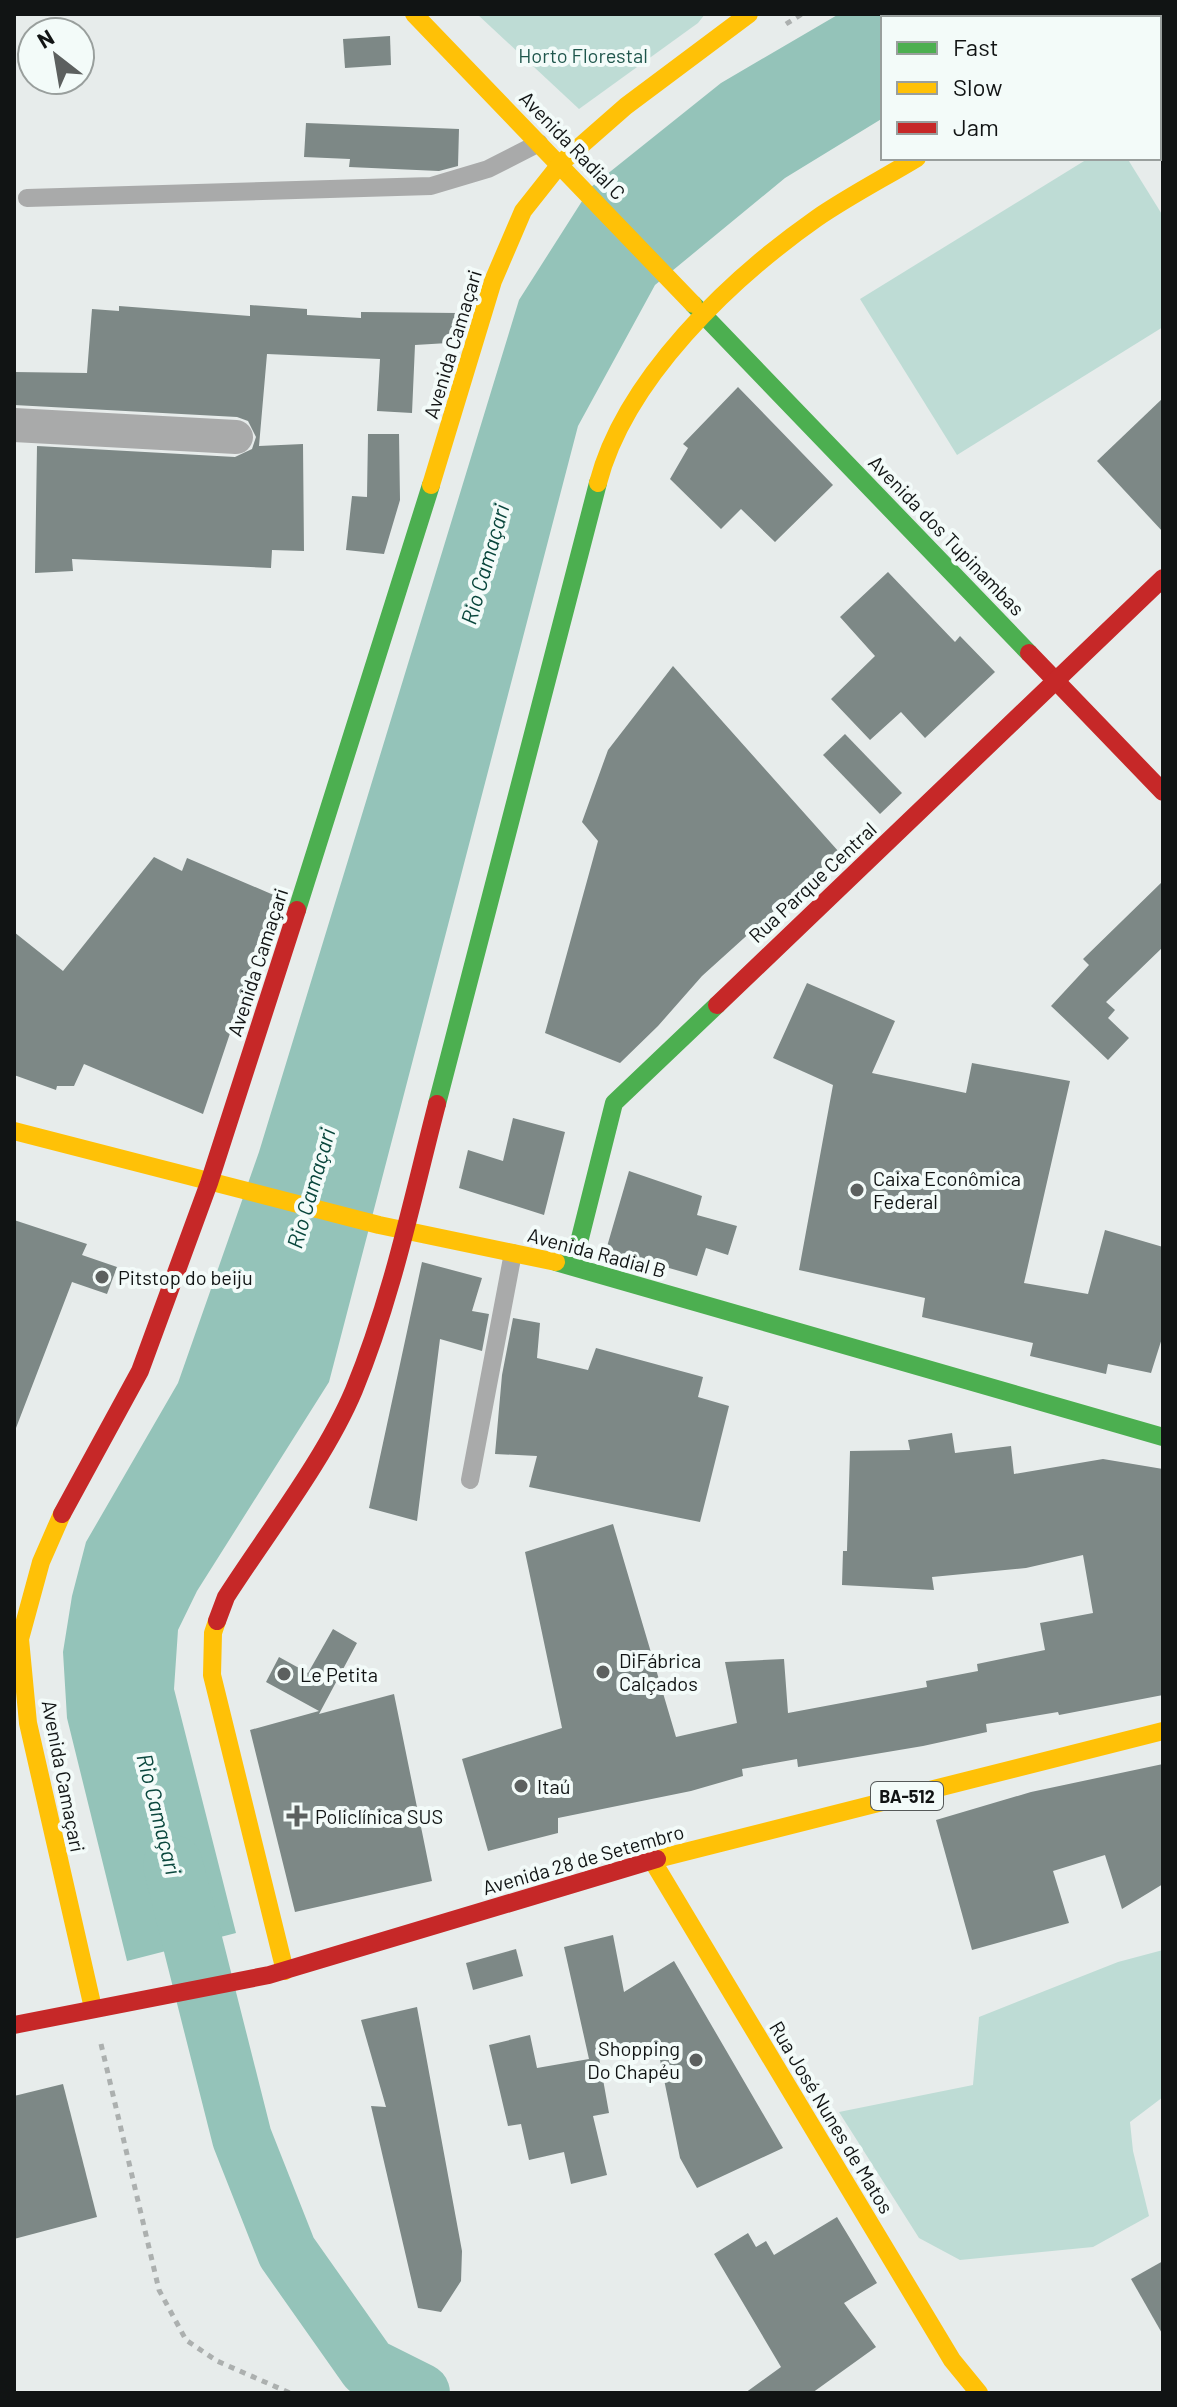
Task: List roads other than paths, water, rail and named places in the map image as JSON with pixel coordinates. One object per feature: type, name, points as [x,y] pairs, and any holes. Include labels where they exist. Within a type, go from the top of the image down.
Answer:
[{"type":"street","name":"Avenida Radial C","points":[[414,14],[703,312]]},
{"type":"street","name":"Avenida Camaçari","points":[[93,2008],[28,1723],[17,1638],[41,1562],[62,1513],[140,1371],[209,1183],[374,673],[493,281],[523,211],[561,163],[626,106],[749,14]]},
{"type":"street","points":[[285,1971],[257,1869],[212,1675],[213,1633],[226,1597],[328,1439],[353,1392],[388,1294],[606,451],[630,405],[703,312],[818,218],[914,160]]},
{"type":"street","name":"Avenida dos Tupinambas","points":[[703,312],[1163,792]]},
{"type":"street","points":[[14,425],[236,437]]},
{"type":"street","name":"Rua Parque Central","points":[[573,1266],[614,1103],[1163,578]]},
{"type":"street","name":"Avenida Radial B","points":[[14,1131],[379,1225],[573,1266],[1163,1437]]},
{"type":"street","name":"Avenida 28 de Setembro","points":[[14,2025],[285,1971],[652,1860],[1163,1731]]},
{"type":"street","name":"Rua José Nunes de Matos","points":[[652,1860],[952,2360],[979,2393]]},
{"type":"lane","points":[[27,198],[431,186],[488,169],[540,142]]},
{"type":"lane","points":[[470,1480],[513,1253]]},
{"type":"water","points":[[839,14],[1130,14],[881,16],[881,119],[785,178],[655,285],[578,426],[329,1382],[197,1591],[178,1630],[174,1689],[236,1933],[127,1961],[67,1718],[63,1652],[72,1596],[86,1542],[178,1383],[259,1152],[519,300],[591,187],[721,83]]},
{"type":"waterway","name":"Rio Camaçari","points":[[173,1865],[242,2138],[287,2252],[368,2367],[420,2393]]},
{"type":"place","name":"Caixa Econômica Federal","points":[[857,1190]]},
{"type":"place","name":"Pitstop do beiju","points":[[102,1277]]},
{"type":"place","name":"DiFábrica Calçados","points":[[603,1672]]},
{"type":"place","name":"Le Petita","points":[[284,1674]]},
{"type":"place","name":"Itaú","points":[[521,1786]]},
{"type":"place","name":"Policlínica SUS","points":[[297,1816]]},
{"type":"place","name":"Shopping Do Chapéu","points":[[696,2060]]},
{"type":"park label","name":"Horto Florestal","points":[[583,55]]}]
